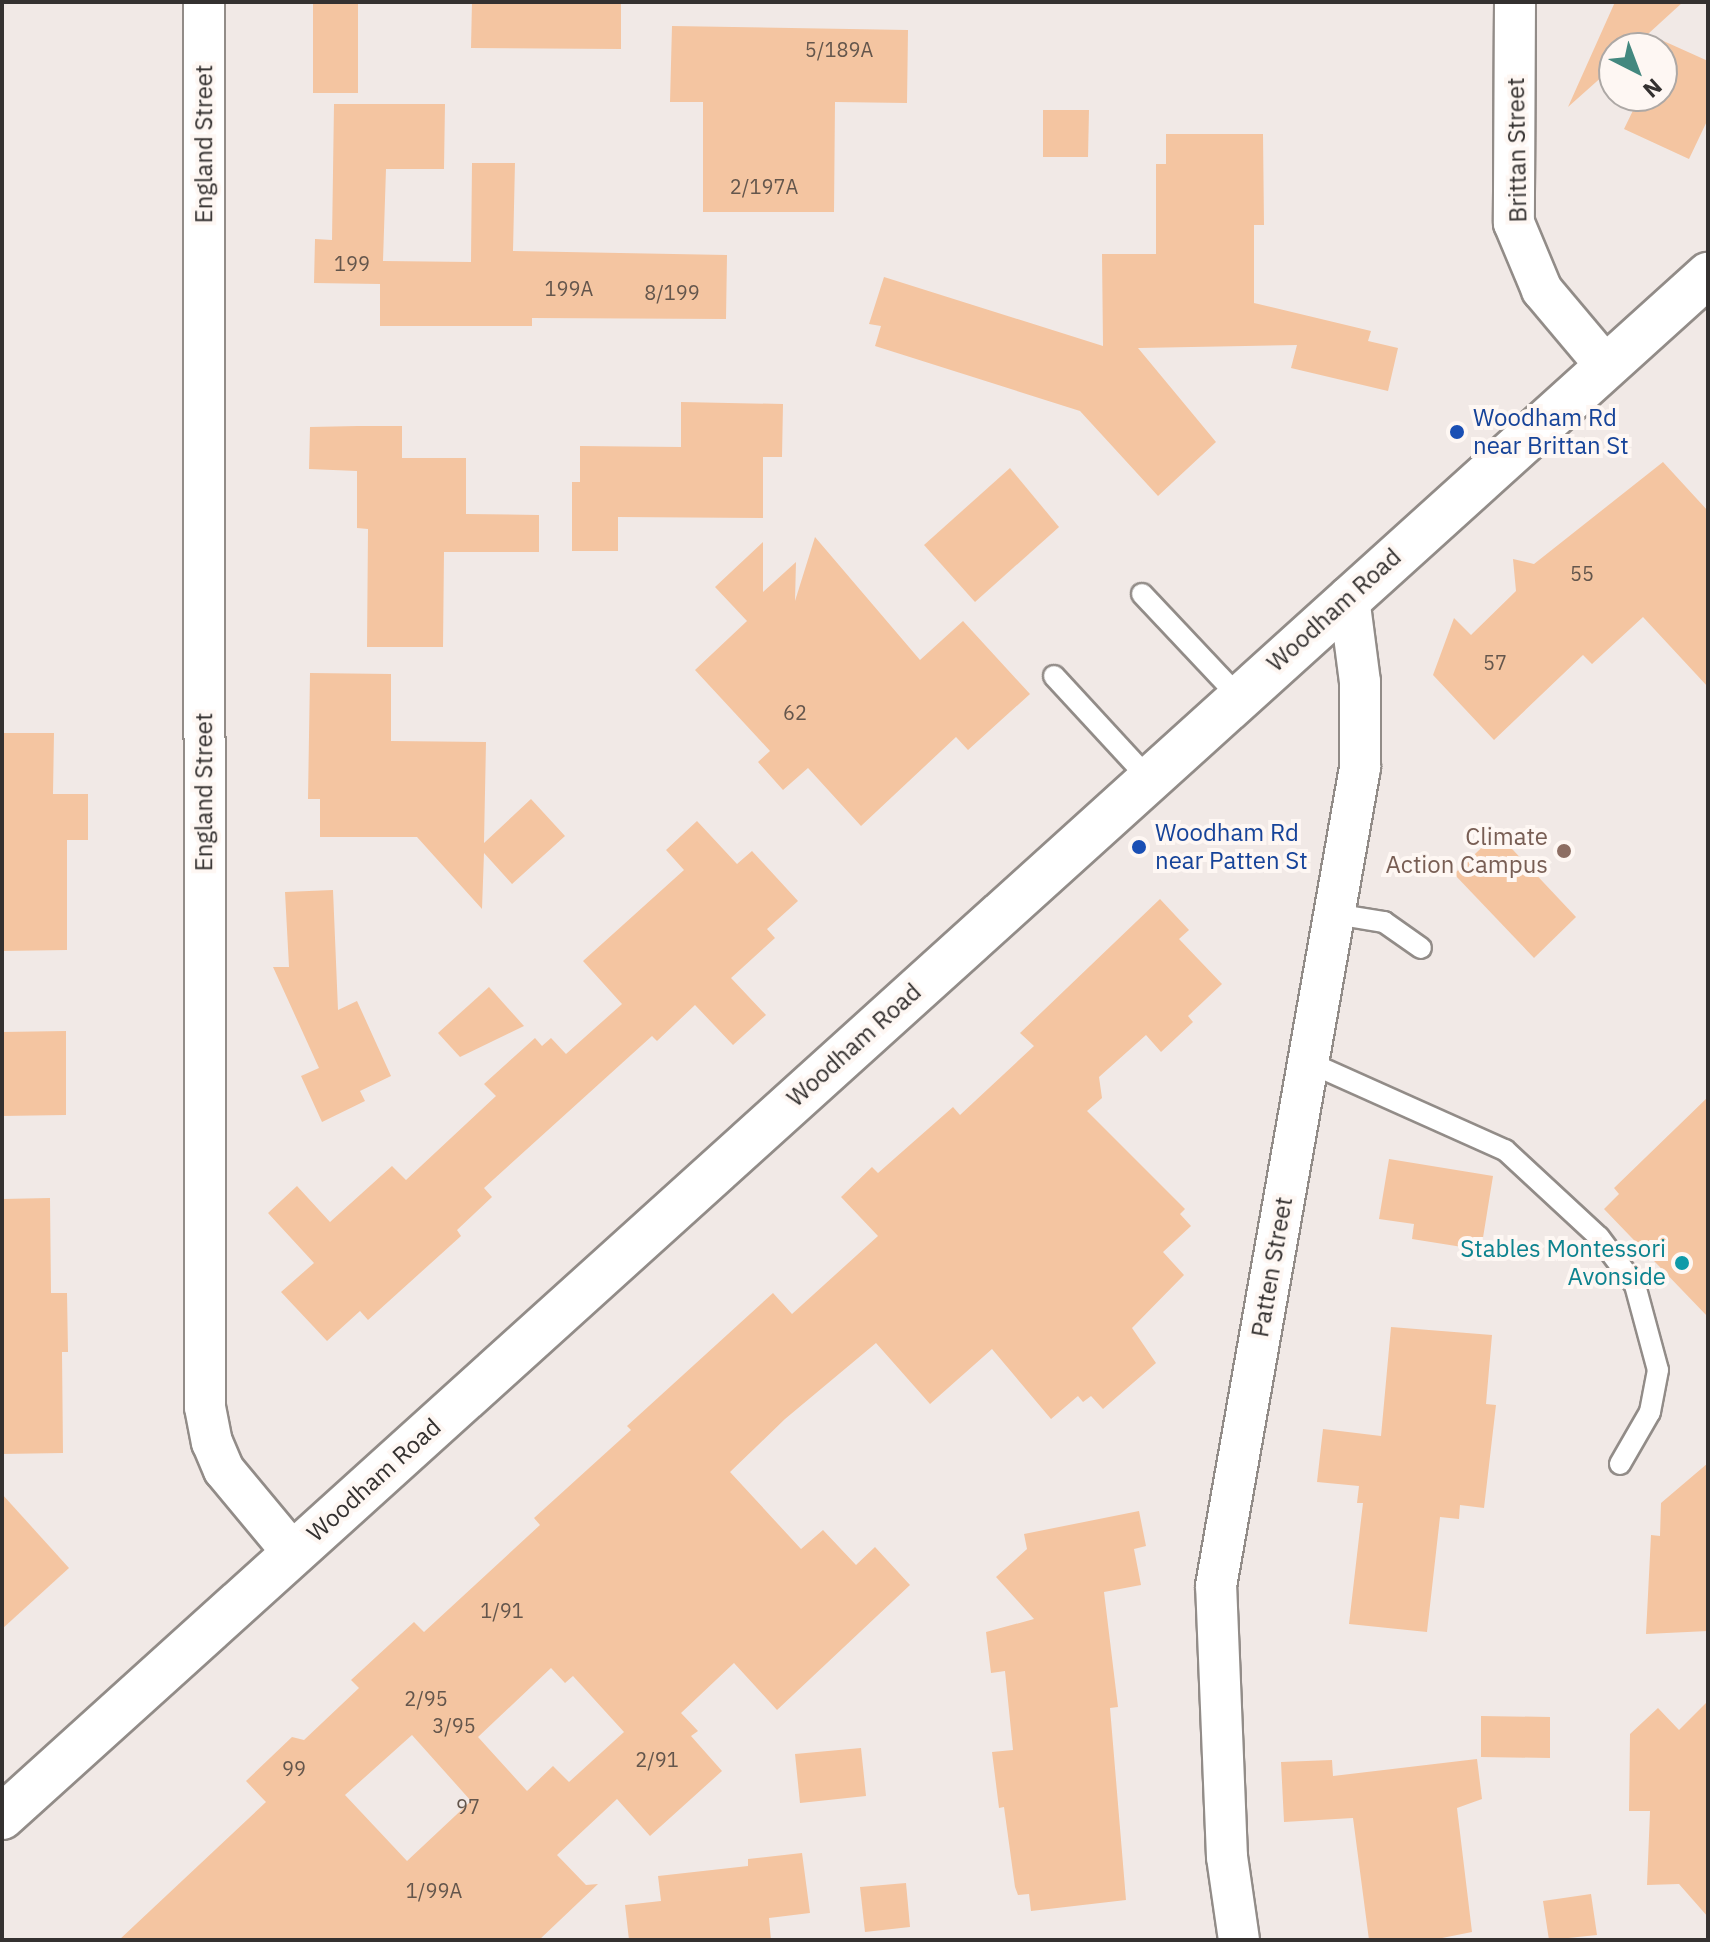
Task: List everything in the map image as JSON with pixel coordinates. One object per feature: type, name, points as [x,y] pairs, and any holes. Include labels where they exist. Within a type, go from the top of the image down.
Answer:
[{"type":"main road","name":"Woodham Road","points":[[2,1817],[1238,696],[1708,275]]},
{"type":"street","name":"England Street","points":[[204,2],[205,1407],[212,1442],[224,1470],[293,1553]]},
{"type":"street","name":"Brittan Street","points":[[1515,2],[1514,223],[1542,290],[1606,366]]},
{"type":"street","name":"Patten Street","points":[[1239,1940],[1227,1857],[1216,1586],[1360,768],[1360,682],[1349,597]]},
{"type":"lane","points":[[1142,594],[1238,696]]},
{"type":"lane","points":[[1054,676],[1148,778]]},
{"type":"lane","points":[[1335,914],[1384,922],[1421,948]]},
{"type":"lane","points":[[1308,1062],[1505,1150],[1599,1237],[1635,1285],[1658,1370],[1650,1412],[1620,1464]]},
{"type":"building","points":[[313,2],[358,2],[358,93],[313,93]]},
{"type":"building","points":[[472,2],[621,2],[621,49],[471,48]]},
{"type":"building","points":[[1615,2],[1683,2],[1650,32],[1602,32]]},
{"type":"building","points":[[672,26],[908,30],[907,103],[835,102],[834,212],[703,212],[703,102],[670,102]]},
{"type":"building","points":[[1598,40],[1598,80],[1568,107]]},
{"type":"building","points":[[1678,48],[1708,61],[1708,119],[1689,159],[1624,129],[1632,112],[1678,112]]},
{"type":"building","points":[[334,104],[445,104],[444,169],[386,169],[383,261],[471,262],[472,163],[515,163],[513,251],[727,255],[726,319],[532,318],[532,326],[380,326],[380,284],[314,283],[315,239],[332,240]]},
{"type":"building","points":[[1043,110],[1089,110],[1088,157],[1043,157]]},
{"type":"building","points":[[1166,134],[1263,134],[1264,225],[1254,225],[1254,303],[1371,331],[1368,341],[1398,348],[1388,391],[1291,368],[1297,345],[1138,348],[1216,442],[1158,496],[1080,411],[875,346],[881,326],[869,324],[884,277],[1103,346],[1102,254],[1156,254],[1156,164],[1166,164]]},
{"type":"building","points":[[681,402],[783,404],[782,457],[763,457],[763,518],[618,517],[618,551],[572,551],[572,482],[580,482],[580,446],[681,447]]},
{"type":"building","points":[[402,426],[402,458],[466,458],[466,514],[539,515],[539,552],[444,552],[443,647],[367,647],[368,529],[357,528],[357,471],[309,469],[310,427]]},
{"type":"building","points":[[1663,462],[1708,511],[1708,687],[1643,617],[1592,664],[1583,655],[1494,740],[1433,675],[1454,618],[1471,635],[1516,591],[1513,559],[1534,564]]},
{"type":"building","points":[[1010,468],[1059,527],[975,602],[924,545]]},
{"type":"building","points":[[815,537],[920,660],[963,621],[1030,694],[968,750],[956,737],[861,826],[808,768],[783,790],[758,762],[770,751],[695,670],[747,621],[715,587],[763,542],[763,592],[796,562],[795,601]]},
{"type":"building","points":[[310,673],[391,674],[391,741],[486,742],[484,843],[531,799],[565,836],[512,884],[484,853],[482,909],[417,837],[320,837],[320,799],[308,799]]},
{"type":"building","points":[[2,733],[54,733],[53,794],[88,794],[88,840],[67,840],[67,950],[2,951]]},
{"type":"building","points":[[697,821],[737,864],[752,851],[798,901],[767,929],[775,938],[731,978],[766,1015],[733,1045],[695,1005],[657,1041],[652,1036],[484,1188],[492,1197],[457,1230],[461,1236],[368,1320],[360,1311],[327,1341],[281,1292],[314,1263],[268,1213],[297,1186],[330,1222],[392,1166],[406,1180],[496,1096],[484,1084],[535,1038],[542,1046],[551,1038],[566,1054],[622,1004],[583,961],[684,870],[666,850]]},
{"type":"building","points":[[1497,833],[1576,917],[1534,958],[1454,874]]},
{"type":"building","points":[[333,890],[338,1010],[357,1001],[391,1076],[360,1091],[365,1101],[322,1122],[301,1076],[319,1068],[273,967],[289,967],[285,892]]},
{"type":"building","points":[[1160,899],[1189,930],[1179,939],[1222,984],[1188,1016],[1193,1022],[1161,1052],[1146,1035],[1099,1077],[1102,1098],[1087,1111],[1185,1209],[1180,1214],[1191,1226],[1163,1252],[1184,1275],[1132,1328],[1156,1363],[1103,1409],[1091,1396],[1083,1402],[1078,1396],[1051,1419],[992,1349],[930,1404],[876,1343],[785,1419],[730,1472],[801,1549],[823,1530],[856,1565],[875,1547],[910,1585],[777,1710],[734,1663],[681,1713],[698,1731],[691,1736],[722,1771],[650,1836],[617,1799],[557,1855],[586,1885],[598,1884],[539,1940],[119,1940],[266,1802],[246,1781],[292,1737],[304,1740],[359,1688],[351,1680],[414,1622],[424,1632],[540,1525],[534,1518],[631,1430],[627,1426],[773,1293],[792,1314],[878,1236],[841,1197],[872,1167],[878,1173],[953,1107],[960,1115],[1034,1046],[1020,1033]],"holes":[[[551,1668],[565,1683],[573,1676],[624,1732],[569,1782],[553,1766],[527,1791],[478,1737]],[[412,1735],[471,1801],[407,1861],[345,1795]]]},
{"type":"building","points":[[489,987],[524,1026],[460,1057],[438,1033]]},
{"type":"building","points":[[66,1031],[66,1115],[2,1116],[2,1032]]},
{"type":"building","name":"Stables Montessori Avonside","points":[[1708,1097],[1708,1317],[1604,1209],[1619,1194],[1614,1188]]},
{"type":"building","points":[[1389,1159],[1493,1176],[1481,1250],[1412,1239],[1414,1224],[1379,1219]]},
{"type":"building","points":[[50,1198],[51,1293],[67,1293],[68,1352],[62,1352],[63,1453],[2,1454],[2,1199]]},
{"type":"building","points":[[1391,1327],[1492,1335],[1486,1404],[1496,1405],[1484,1508],[1460,1505],[1459,1519],[1440,1517],[1427,1632],[1349,1624],[1363,1503],[1357,1503],[1359,1486],[1317,1482],[1323,1429],[1381,1436]]},
{"type":"building","points":[[1708,1463],[1708,1631],[1646,1634],[1651,1535],[1660,1536],[1661,1503]]},
{"type":"building","points":[[2,1494],[69,1568],[2,1629]]},
{"type":"building","points":[[1139,1511],[1146,1546],[1134,1549],[1141,1585],[1104,1592],[1118,1707],[1110,1708],[1126,1900],[1031,1911],[1029,1894],[1018,1895],[1015,1887],[1004,1807],[999,1808],[992,1752],[1013,1750],[1005,1671],[991,1673],[986,1632],[1034,1619],[996,1577],[1027,1549],[1024,1534]]},
{"type":"building","points":[[1708,1701],[1708,1917],[1679,1884],[1647,1885],[1650,1811],[1629,1811],[1630,1734],[1658,1708],[1679,1730]]},
{"type":"building","points":[[1481,1716],[1550,1717],[1550,1758],[1481,1757]]},
{"type":"building","points":[[861,1748],[866,1796],[800,1803],[795,1754]]},
{"type":"building","points":[[1477,1759],[1482,1799],[1457,1808],[1472,1932],[1432,1940],[1369,1940],[1353,1818],[1284,1822],[1281,1762],[1332,1760],[1333,1776]]},
{"type":"building","points":[[802,1853],[810,1913],[769,1918],[771,1940],[629,1940],[625,1905],[661,1901],[658,1876],[748,1866],[748,1859]]},
{"type":"building","points":[[906,1883],[910,1927],[865,1932],[860,1887]]},
{"type":"building","points":[[1591,1894],[1597,1935],[1549,1940],[1543,1901]]},
{"type":"place","name":"Woodham Rd near Brittan St","points":[[1457,432]]},
{"type":"place","name":"Woodham Rd near Patten St","points":[[1139,847]]},
{"type":"place","name":"Climate Action Campus","points":[[1564,851]]},
{"type":"place","name":"Stables Montessori Avonside","points":[[1682,1263]]}]
